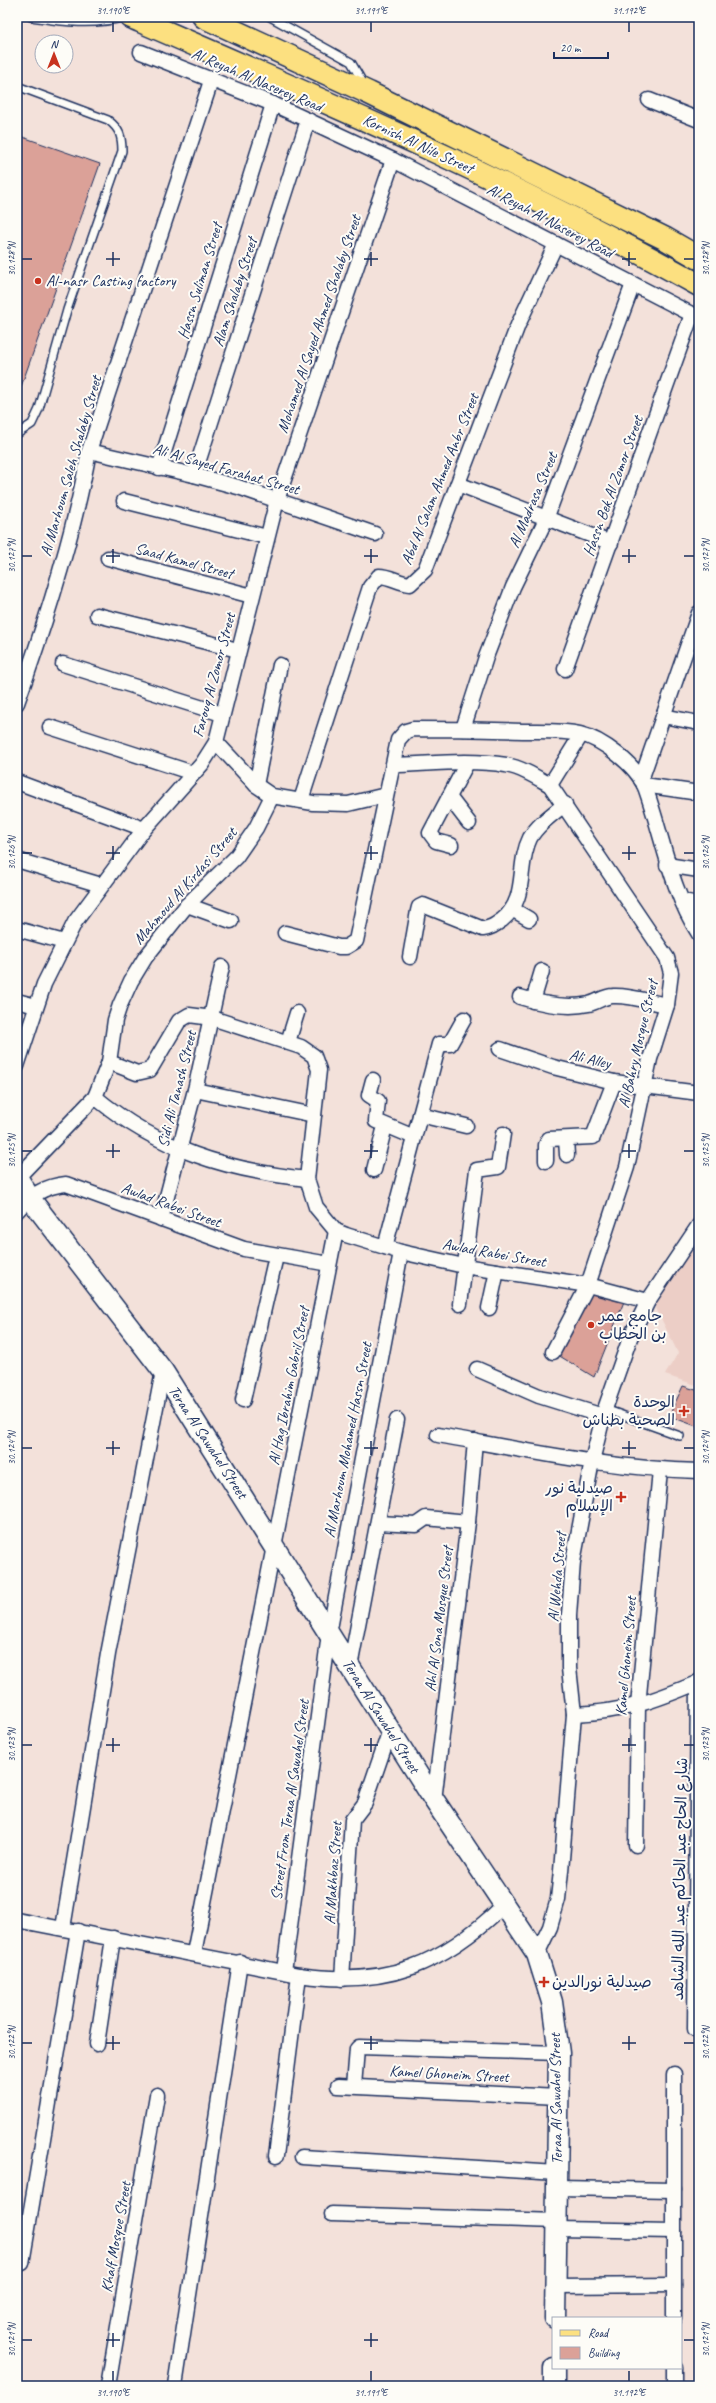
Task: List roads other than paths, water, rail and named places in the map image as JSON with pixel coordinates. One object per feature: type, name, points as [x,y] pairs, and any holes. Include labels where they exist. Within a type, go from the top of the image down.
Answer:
[{"type":"main road","name":"Kornish Al Nile Street","points":[[131,17],[357,115],[512,188],[699,285]]},
{"type":"main road","name":"Kornish Al Nile Street","points":[[204,17],[369,93],[666,239],[699,258]]},
{"type":"main road","name":"Teraa Al Sawahel Street","points":[[17,1178],[23,1204],[163,1371],[434,1800],[537,1954],[552,2002],[559,2053],[555,2317]]},
{"type":"main road","points":[[554,2369],[554,2386]]},
{"type":"street","name":"Al Reyah Al Naserey Road","points":[[142,52],[212,78],[273,104],[394,160],[696,316]]},
{"type":"street","name":"Al Marhoum Saleh Shalaby Street","points":[[17,703],[33,658],[80,496],[89,451],[212,78]]},
{"type":"street","points":[[649,100],[699,120]]},
{"type":"street","name":"Hassn Suliman Street","points":[[159,468],[273,104]]},
{"type":"street","name":"Alam Shalaby Street","points":[[194,475],[308,120]]},
{"type":"street","name":"Mohamed Al Sayed Ahmed Shalaby Street","points":[[277,500],[394,160]]},
{"type":"street","name":"Abd Al Salam Ahmed Anbr Street","points":[[301,800],[370,587],[373,581],[379,576],[386,576],[400,583],[410,584],[425,570],[518,325],[556,244]]},
{"type":"street","name":"Al Madrasa Street","points":[[463,729],[486,657],[513,587],[546,519],[633,284]]},
{"type":"street","name":"Hassn Bek Al Zomor Street","points":[[565,669],[696,316]]},
{"type":"street","name":"Ali Al Sayed Farahat Street","points":[[89,451],[194,475],[277,500],[375,534]]},
{"type":"street","points":[[458,484],[611,543]]},
{"type":"street","name":"Farouq Al Zomor Street","points":[[17,1066],[36,1006],[64,942],[101,885],[144,828],[210,753],[216,742],[277,500]]},
{"type":"street","points":[[124,501],[267,537]]},
{"type":"street","name":"Saad Kamel Street","points":[[108,558],[252,596]]},
{"type":"street","points":[[642,782],[663,716],[694,640],[699,613]]},
{"type":"street","points":[[97,615],[238,650]]},
{"type":"street","points":[[63,664],[222,714]]},
{"type":"street","points":[[256,785],[280,665]]},
{"type":"street","points":[[663,716],[699,723]]},
{"type":"street","points":[[50,727],[193,773]]},
{"type":"street","points":[[285,933],[340,947],[346,947],[356,942],[398,740],[406,731],[413,729],[463,729],[581,735],[603,743],[621,756],[642,782],[667,865],[687,916],[699,934]]},
{"type":"street","points":[[550,785],[581,735]]},
{"type":"street","points":[[216,742],[256,785],[272,796],[313,803],[348,804],[386,795]]},
{"type":"street","points":[[451,845],[436,841],[430,833],[467,763]]},
{"type":"street","name":"Al Bahry Mosque Street","points":[[393,765],[467,763],[507,765],[530,773],[550,785],[565,804],[667,958],[671,973],[667,1005],[644,1086],[627,1168],[588,1286],[554,1352]]},
{"type":"street","points":[[17,782],[144,828]]},
{"type":"street","points":[[642,782],[699,793]]},
{"type":"street","name":"Mahmoud Al Kirdasi Street","points":[[17,1178],[96,1097],[109,1062],[115,1020],[131,981],[145,958],[187,905],[236,857],[256,828],[272,796]]},
{"type":"street","points":[[448,797],[469,823]]},
{"type":"street","points":[[410,957],[419,907],[423,905],[483,929],[490,928],[512,909],[521,888],[524,857],[530,838],[542,823],[565,804]]},
{"type":"street","points":[[17,860],[101,885]]},
{"type":"street","points":[[667,865],[699,870]]},
{"type":"street","points":[[682,901],[699,904]]},
{"type":"street","points":[[187,905],[231,921]]},
{"type":"street","points":[[512,909],[529,920]]},
{"type":"street","points":[[17,929],[64,942]]},
{"type":"street","name":"Sidi Ali Tanash Street","points":[[161,1219],[195,1090],[222,967]]},
{"type":"street","points":[[533,1001],[542,971]]},
{"type":"street","points":[[520,997],[547,1004],[575,1005],[589,1004],[610,996],[622,996],[667,1005]]},
{"type":"street","points":[[17,1000],[36,1006]]},
{"type":"street","points":[[288,1042],[297,1013]]},
{"type":"street","points":[[109,1062],[137,1073],[144,1072],[154,1065],[179,1021],[189,1015],[212,1018],[302,1047],[314,1056],[319,1070],[307,1179],[316,1207],[336,1231]]},
{"type":"street","points":[[385,1247],[439,1044],[450,1044],[464,1019]]},
{"type":"street","name":"Ali Alley","points":[[500,1048],[553,1067],[614,1082],[699,1092]]},
{"type":"street","points":[[373,1080],[369,1095],[378,1100],[375,1120],[385,1126],[414,1137]]},
{"type":"street","points":[[546,1161],[547,1141],[549,1139],[593,1137],[614,1082]]},
{"type":"street","points":[[195,1090],[314,1115]]},
{"type":"street","points":[[96,1097],[120,1117],[180,1150],[221,1165],[264,1174],[307,1179]]},
{"type":"street","points":[[420,1115],[466,1126]]},
{"type":"street","points":[[374,1170],[385,1126]]},
{"type":"street","points":[[460,1304],[477,1170],[498,1167],[502,1134]]},
{"type":"street","points":[[566,1139],[567,1155]]},
{"type":"street","name":"Awlad Rabei Street","points":[[23,1204],[51,1185],[66,1184],[244,1249],[276,1256],[329,1264]]},
{"type":"street","name":"Al Wehda Street","points":[[537,1954],[550,1926],[558,1899],[574,1714],[570,1668],[569,1615],[573,1562],[592,1461],[604,1412],[630,1338],[648,1301],[699,1224]]},
{"type":"street","name":"Awlad Rabei Street","points":[[336,1231],[401,1252],[464,1266],[588,1286],[648,1301]]},
{"type":"street","name":"Al Hag Ibrahim Gabril Street","points":[[194,1953],[336,1231]]},
{"type":"street","name":"Al Marhoum Mohamed Hassn Street","points":[[329,1634],[401,1252]]},
{"type":"street","points":[[243,1400],[276,1256]]},
{"type":"street","points":[[489,1308],[497,1271]]},
{"type":"street","points":[[477,1369],[539,1396],[604,1412]]},
{"type":"street","points":[[63,1928],[108,1654],[163,1371]]},
{"type":"street","points":[[350,1667],[397,1420]]},
{"type":"street","points":[[438,1435],[592,1461],[660,1470],[699,1471]]},
{"type":"street","name":"Ahl Al Sona Mosque Street","points":[[434,1800],[468,1522],[475,1441]]},
{"type":"street","name":"Kamel Ghoneim Street","points":[[636,1845],[638,1706],[660,1470]]},
{"type":"street","points":[[378,1523],[416,1525],[426,1518],[468,1522]]},
{"type":"street","name":"Street From Teraa Al Sawahel Street","points":[[284,1971],[329,1634]]},
{"type":"street","points":[[574,1714],[607,1713],[638,1706],[699,1682]]},
{"type":"street","name":"شارع الحاج عبد الحاكم عبد الله الشاهد","points":[[695,2029],[699,1682]]},
{"type":"street","name":"Al Makhbaz Street","points":[[342,1980],[352,1820],[364,1803],[390,1730]]},
{"type":"street","points":[[17,1920],[194,1953],[299,1975],[342,1980],[379,1976],[414,1967],[447,1952],[477,1931],[504,1905]]},
{"type":"street","points":[[17,2265],[22,2263],[78,1931]]},
{"type":"street","points":[[97,2044],[113,1938]]},
{"type":"street","points":[[176,2386],[240,1962]]},
{"type":"street","points":[[276,2156],[299,1975]]},
{"type":"street","points":[[354,2086],[356,2049],[359,2047],[559,2053]]},
{"type":"street","points":[[674,2074],[674,2317]]},
{"type":"street","name":"Kamel Ghoneim Street","points":[[338,2086],[558,2098]]},
{"type":"street","name":"Khalf Mosque Street","points":[[108,2386],[158,2094]]},
{"type":"street","points":[[302,2157],[557,2181],[674,2190]]},
{"type":"street","points":[[332,2214],[674,2231]]},
{"type":"street","points":[[556,2286],[674,2285]]},
{"type":"street","points":[[674,2369],[674,2386]]},
{"type":"lane","points":[[31,17],[80,23],[104,23],[126,17]]},
{"type":"lane","points":[[270,17],[351,62],[369,93]]},
{"type":"lane","points":[[17,86],[108,120],[116,126],[122,136],[122,151],[67,310],[39,409],[32,424],[17,434]]},
{"type":"lane","points":[[604,1412],[680,1436]]},
{"type":"place","name":"Al-nasr Casting factory","points":[[38,281]]},
{"type":"place","name":"جامع عمر بن الخطاب","points":[[591,1325]]},
{"type":"place","name":"الوحدة الصحية بطناش","points":[[684,1411]]},
{"type":"place","name":"صيدلية نور الإسلام","points":[[621,1497]]},
{"type":"place","name":"صيدلية نورالدين","points":[[544,1982]]}]
